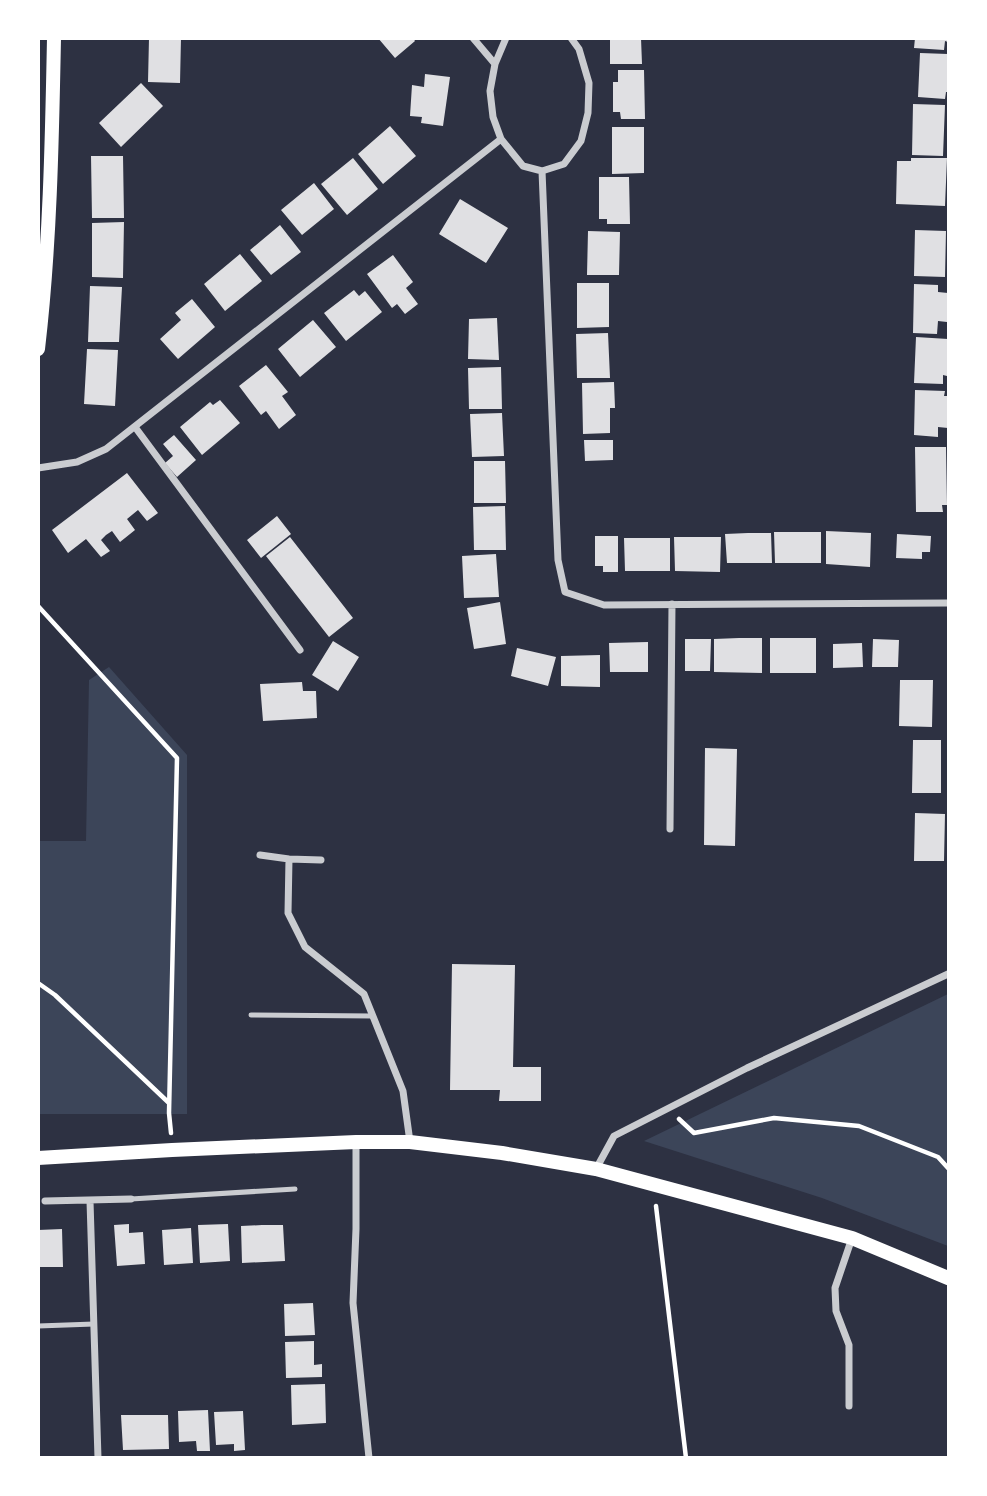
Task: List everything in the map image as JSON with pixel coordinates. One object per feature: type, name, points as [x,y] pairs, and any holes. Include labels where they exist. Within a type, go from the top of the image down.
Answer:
[{"type":"main road","points":[[38,349],[51,187],[54,38]]},
{"type":"main road","points":[[38,1158],[356,1142],[410,1142],[502,1153],[596,1169],[852,1238],[948,1278]]},
{"type":"street","points":[[473,38],[495,64]]},
{"type":"street","points":[[506,38],[495,64],[490,91],[493,117],[501,139],[523,166],[542,171],[565,164],[581,141],[588,113],[589,83],[579,49],[571,38]]},
{"type":"street","points":[[38,468],[77,462],[106,449],[501,139]]},
{"type":"street","points":[[542,171],[558,560],[565,592],[604,604],[948,603]]},
{"type":"street","points":[[135,427],[300,650]]},
{"type":"street","points":[[670,829],[672,604]]},
{"type":"street","points":[[260,855],[321,860]]},
{"type":"street","points":[[289,859],[288,913],[305,947],[364,994],[403,1091],[410,1142]]},
{"type":"street","points":[[596,1169],[614,1136],[747,1069],[948,974]]},
{"type":"street","points":[[356,1142],[353,1303],[369,1458]]},
{"type":"street","points":[[42,1201],[131,1199]]},
{"type":"street","points":[[90,1201],[99,1458]]},
{"type":"street","points":[[849,1406],[849,1345],[836,1311],[835,1289],[852,1238]]},
{"type":"lane","points":[[251,1015],[373,1016]]},
{"type":"lane","points":[[131,1199],[295,1189]]},
{"type":"lane","points":[[38,1326],[94,1324]]},
{"type":"path","points":[[38,606],[177,758],[170,1104],[172,1150]]},
{"type":"path","points":[[38,983],[55,995],[170,1104]]},
{"type":"path","points":[[667,1109],[694,1133],[774,1118],[859,1126],[938,1157],[948,1168]]},
{"type":"path","points":[[654,1184],[686,1458]]},
{"type":"shaded area","points":[[109,667],[187,755],[187,1114],[39,1114],[39,841],[86,841],[89,680]]},
{"type":"shaded area","points":[[948,994],[948,1246],[822,1198],[644,1141]]},
{"type":"building","points":[[149,38],[181,38],[180,83],[148,82]]},
{"type":"building","points":[[378,38],[413,38],[415,41],[395,58]]},
{"type":"building","points":[[610,38],[641,38],[642,64],[610,64]]},
{"type":"building","points":[[915,38],[948,38],[948,42],[945,41],[944,50],[914,48]]},
{"type":"building","points":[[920,53],[948,54],[948,92],[945,99],[918,97]]},
{"type":"building","points":[[618,70],[644,70],[645,119],[621,119],[620,112],[613,112],[613,82],[618,82]]},
{"type":"building","points":[[425,74],[450,77],[443,126],[421,123],[422,117],[410,116],[412,85],[424,87]]},
{"type":"building","points":[[141,83],[163,106],[121,147],[99,123]]},
{"type":"building","points":[[913,104],[945,105],[943,156],[912,155]]},
{"type":"building","points":[[390,126],[416,156],[383,184],[358,154]]},
{"type":"building","points":[[612,127],[644,127],[644,173],[612,174]]},
{"type":"building","points":[[91,156],[123,156],[124,218],[92,218]]},
{"type":"building","points":[[353,158],[378,189],[347,215],[321,184]]},
{"type":"building","points":[[911,158],[947,158],[945,206],[896,204],[897,161],[911,161]]},
{"type":"building","points":[[599,177],[629,177],[630,224],[607,224],[607,219],[599,219]]},
{"type":"building","points":[[314,183],[334,209],[302,235],[281,210]]},
{"type":"building","points":[[460,199],[508,228],[486,263],[439,234]]},
{"type":"building","points":[[124,222],[123,278],[92,277],[92,223]]},
{"type":"building","points":[[280,225],[301,252],[271,275],[250,250]]},
{"type":"building","points":[[915,230],[946,231],[945,277],[914,276]]},
{"type":"building","points":[[588,231],[620,232],[619,275],[587,275]]},
{"type":"building","points":[[240,254],[262,281],[225,311],[204,284]]},
{"type":"building","points":[[393,255],[413,282],[406,288],[418,304],[405,314],[397,304],[392,308],[367,274]]},
{"type":"building","points":[[577,283],[609,283],[609,327],[577,328]]},
{"type":"building","points":[[914,284],[938,285],[938,292],[948,293],[947,322],[938,321],[937,334],[913,333]]},
{"type":"building","points":[[90,286],[122,287],[119,342],[88,342]]},
{"type":"building","points":[[354,290],[359,296],[365,291],[382,312],[346,341],[324,313]]},
{"type":"building","points":[[192,299],[215,327],[178,359],[160,339],[181,320],[175,313]]},
{"type":"building","points":[[497,318],[499,360],[468,359],[469,319]]},
{"type":"building","points":[[313,320],[336,347],[300,377],[278,349]]},
{"type":"building","points":[[608,333],[610,378],[577,378],[576,334]]},
{"type":"building","points":[[916,337],[948,339],[947,376],[943,375],[943,384],[914,383]]},
{"type":"building","points":[[87,349],[118,350],[115,406],[84,404]]},
{"type":"building","points":[[266,365],[288,392],[282,396],[296,415],[279,429],[266,411],[261,415],[239,386]]},
{"type":"building","points":[[501,367],[502,409],[469,409],[468,368]]},
{"type":"building","points":[[614,382],[615,408],[610,408],[610,433],[583,434],[582,383]]},
{"type":"building","points":[[915,390],[945,391],[944,396],[948,396],[948,428],[938,427],[938,437],[914,435]]},
{"type":"building","points":[[220,400],[240,423],[202,455],[180,427],[210,402],[213,405]]},
{"type":"building","points":[[502,413],[504,456],[472,457],[470,414]]},
{"type":"building","points":[[174,435],[196,460],[177,477],[165,463],[173,456],[163,444]]},
{"type":"building","points":[[584,440],[613,440],[613,460],[585,461]]},
{"type":"building","points":[[915,447],[946,447],[947,505],[942,505],[943,512],[916,512]]},
{"type":"building","points":[[474,461],[505,461],[506,503],[474,503]]},
{"type":"building","points":[[127,473],[158,513],[147,521],[138,510],[127,519],[135,530],[120,542],[112,531],[101,540],[110,551],[101,557],[86,539],[68,553],[52,530]]},
{"type":"building","points":[[505,506],[506,550],[474,550],[473,507]]},
{"type":"building","points":[[277,516],[291,534],[261,558],[247,540]]},
{"type":"building","points":[[826,531],[871,533],[870,567],[826,564]]},
{"type":"building","points":[[774,532],[821,532],[821,563],[775,563]]},
{"type":"building","points":[[771,533],[772,563],[727,563],[725,534]]},
{"type":"building","points":[[897,534],[931,536],[930,552],[922,552],[922,559],[896,558]]},
{"type":"building","points":[[595,536],[618,536],[618,572],[603,572],[603,566],[595,566]]},
{"type":"building","points":[[290,537],[353,618],[329,637],[266,556]]},
{"type":"building","points":[[674,537],[721,537],[720,572],[675,571]]},
{"type":"building","points":[[624,538],[670,538],[670,571],[625,571]]},
{"type":"building","points":[[496,554],[499,597],[464,598],[462,556]]},
{"type":"building","points":[[500,602],[506,644],[474,649],[467,608]]},
{"type":"building","points":[[762,638],[762,673],[714,672],[714,639]]},
{"type":"building","points":[[770,638],[816,638],[816,673],[770,673]]},
{"type":"building","points":[[685,639],[711,639],[710,671],[685,671]]},
{"type":"building","points":[[873,639],[899,640],[898,667],[872,667]]},
{"type":"building","points":[[333,641],[359,657],[338,691],[312,675]]},
{"type":"building","points":[[648,642],[648,672],[610,672],[609,643]]},
{"type":"building","points":[[862,643],[863,667],[833,668],[833,644]]},
{"type":"building","points":[[517,648],[556,657],[548,686],[511,676]]},
{"type":"building","points":[[600,655],[600,687],[561,686],[561,656]]},
{"type":"building","points":[[900,680],[933,680],[932,727],[899,726]]},
{"type":"building","points":[[302,682],[303,691],[316,691],[317,718],[263,721],[260,684]]},
{"type":"building","points":[[913,740],[941,740],[941,793],[912,793]]},
{"type":"building","points":[[705,748],[737,749],[735,846],[704,845]]},
{"type":"building","points":[[915,813],[945,814],[944,861],[914,861]]},
{"type":"building","points":[[452,964],[515,965],[513,1067],[541,1067],[541,1101],[499,1101],[500,1090],[450,1090]]},
{"type":"building","points":[[129,1224],[129,1233],[143,1232],[145,1264],[117,1266],[114,1225]]},
{"type":"building","points":[[228,1224],[230,1261],[200,1263],[198,1225]]},
{"type":"building","points":[[283,1225],[285,1261],[242,1263],[241,1226]]},
{"type":"building","points":[[191,1228],[193,1263],[164,1265],[162,1230]]},
{"type":"building","points":[[62,1229],[63,1267],[38,1267],[38,1230]]},
{"type":"building","points":[[313,1303],[315,1335],[285,1336],[284,1304]]},
{"type":"building","points":[[314,1341],[314,1365],[322,1364],[322,1377],[286,1378],[285,1342]]},
{"type":"building","points":[[325,1384],[326,1423],[292,1425],[291,1385]]},
{"type":"building","points":[[208,1410],[210,1451],[197,1451],[196,1441],[179,1442],[178,1411]]},
{"type":"building","points":[[243,1411],[245,1450],[234,1451],[234,1444],[216,1445],[214,1412]]},
{"type":"building","points":[[121,1415],[168,1415],[169,1449],[123,1450]]}]
